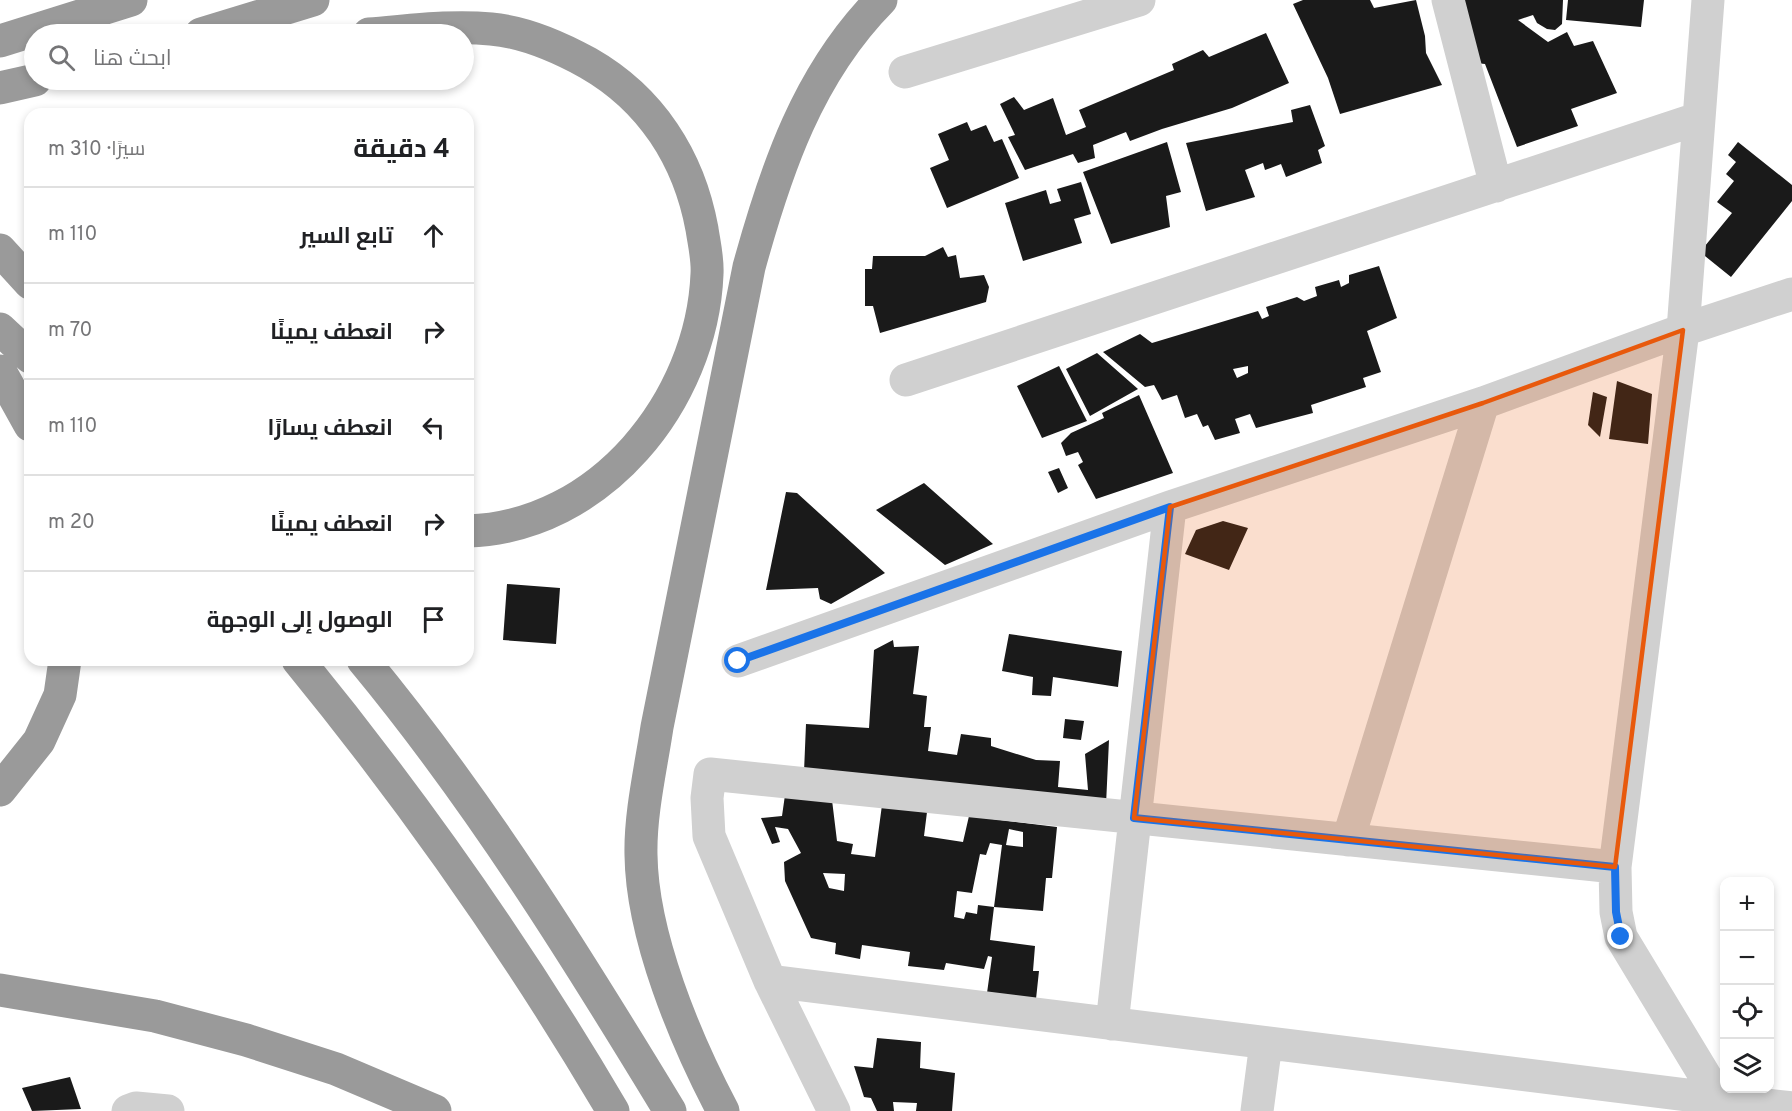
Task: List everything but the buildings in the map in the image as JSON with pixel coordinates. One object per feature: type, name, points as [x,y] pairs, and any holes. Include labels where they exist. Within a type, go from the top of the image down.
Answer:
[{"type":"highway","points":[[54,24],[131,0]]},
{"type":"highway","points":[[234,24],[313,0]]},
{"type":"highway","points":[[723,1111],[682,1024],[646,904],[641,854],[650,774],[657,727],[749,267],[769,193],[805,106],[832,62],[882,0]]},
{"type":"highway","points":[[474,29],[492,29],[532,38],[567,51],[623,86],[650,112],[685,169],[697,206],[707,272],[703,310],[679,383],[660,420],[638,448],[584,494],[549,513],[517,524],[474,530]]},
{"type":"highway","points":[[0,41],[24,33]]},
{"type":"highway","points":[[0,88],[24,83]]},
{"type":"highway","points":[[0,249],[24,270]]},
{"type":"highway","points":[[0,249],[24,276]]},
{"type":"highway","points":[[0,329],[24,351]]},
{"type":"highway","points":[[0,370],[24,414]]},
{"type":"highway","points":[[0,790],[39,741],[60,695],[65,666]]},
{"type":"highway","points":[[303,666],[464,877],[524,965],[613,1111]]},
{"type":"highway","points":[[368,666],[443,764],[501,846],[670,1111]]},
{"type":"highway","points":[[0,990],[155,1016],[246,1040],[336,1069],[435,1111]]},
{"type":"street","points":[[905,72],[1139,0]]},
{"type":"street","points":[[1448,0],[1496,186]]},
{"type":"street","points":[[1708,0],[1697,119],[1683,330],[1615,867],[1616,912],[1621,937],[1719,1099]]},
{"type":"street","points":[[906,380],[1697,119]]},
{"type":"street","points":[[738,661],[1170,507],[1482,403],[1683,330],[1792,294]]},
{"type":"street","points":[[1348,840],[1482,403]]},
{"type":"street","points":[[1112,1024],[1170,507]]},
{"type":"street","points":[[834,1111],[770,981],[709,836],[707,798],[710,774],[1615,867]]},
{"type":"street","points":[[770,981],[1792,1108]]},
{"type":"street","points":[[1257,1111],[1266,1043]]},
{"type":"street","points":[[128,1111],[136,1108],[168,1111]]},
{"type":"highlighted area","points":[[1683,330],[1615,867],[1134,818],[1170,507],[1483,403]]},
{"type":"route","points":[[738,661],[1170,507],[1134,818],[1615,867],[1616,912],[1621,937]]}]
